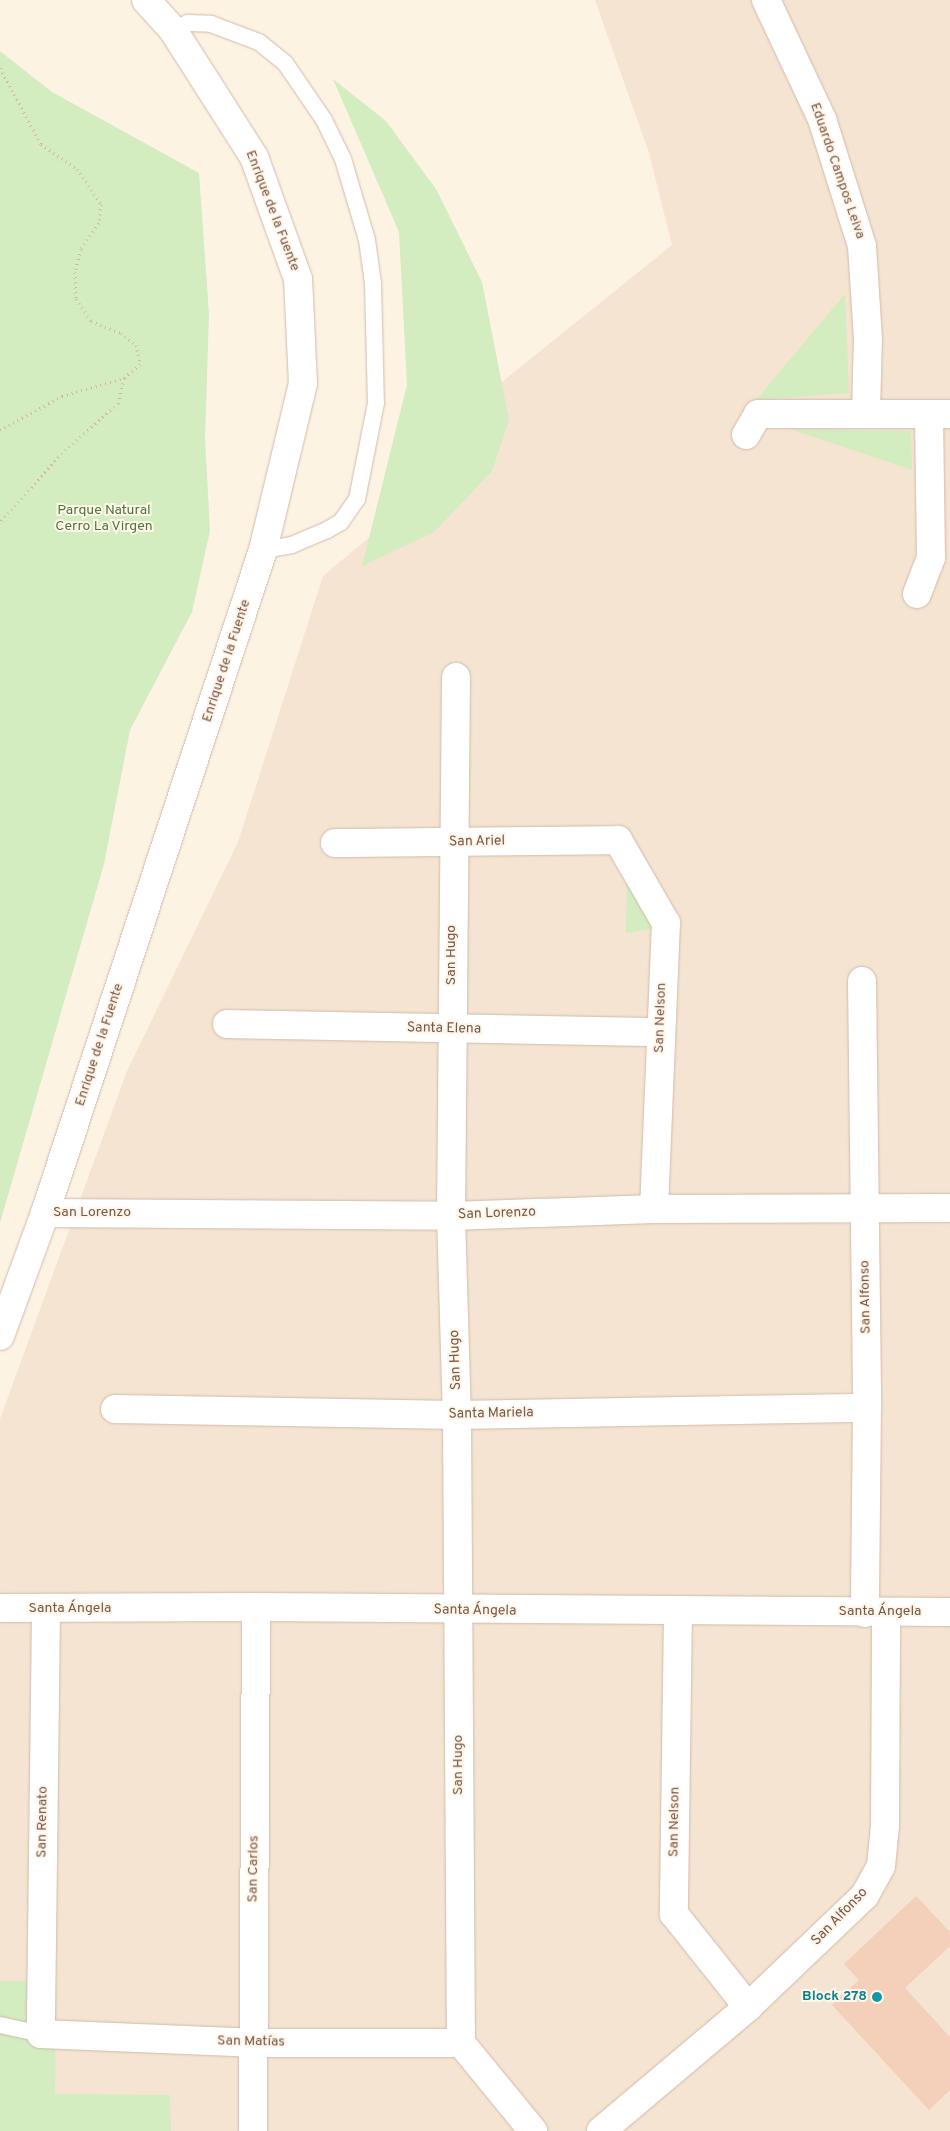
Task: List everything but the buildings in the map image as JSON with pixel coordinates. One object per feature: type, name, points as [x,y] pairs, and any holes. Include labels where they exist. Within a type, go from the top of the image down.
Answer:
[{"type":"street","name":"Enrique de la Fuente","points":[[0,1336],[45,1212],[263,550],[303,384],[298,279],[254,157],[173,30],[146,0]]},
{"type":"street","name":"Eduardo Campos Leiva","points":[[766,0],[822,118],[862,246],[868,339],[866,412]]},
{"type":"street","points":[[746,435],[758,414],[866,412],[939,415],[931,558],[917,594]]},
{"type":"street","name":"San Hugo","points":[[456,677],[452,843],[451,1216],[458,1415],[461,2043]]},
{"type":"street","name":"San Ariel","points":[[335,843],[618,840]]},
{"type":"street","name":"San Nelson","points":[[618,840],[666,923],[654,1209]]},
{"type":"street","name":"San Alfonso","points":[[600,2131],[748,2007],[865,1895],[881,1866],[885,1826],[868,1408],[862,981]]},
{"type":"street","name":"Santa Elena","points":[[226,1024],[451,1030],[661,1032]]},
{"type":"street","name":"San Lorenzo","points":[[45,1212],[451,1216],[654,1209],[950,1208]]},
{"type":"street","name":"Santa Mariela","points":[[115,1410],[458,1415],[868,1408]]},
{"type":"street","name":"Santa Ángela","points":[[0,1608],[46,1610],[256,1607],[458,1611],[950,1612]]},
{"type":"street","name":"San Carlos","points":[[252,2131],[256,1607]]},
{"type":"street","name":"San Renato","points":[[41,2034],[46,1610]]},
{"type":"street","name":"San Nelson","points":[[678,1612],[674,1914],[748,2007]]},
{"type":"street","name":"San Matías","points":[[41,2034],[252,2043],[461,2043]]},
{"type":"street","points":[[461,2043],[533,2131]]},
{"type":"lane","points":[[173,30],[188,23],[211,24],[259,42],[285,63],[324,120],[343,159],[367,240],[373,283],[376,403],[357,499],[341,522],[327,530],[292,545],[263,550]]},
{"type":"lane","points":[[0,2025],[41,2034]]},
{"type":"path","points":[[0,68],[42,144],[77,169],[101,204],[99,222],[81,249],[75,272],[76,298],[91,321],[121,333],[136,345],[140,364],[124,378],[62,396],[0,430]]},
{"type":"path","points":[[0,522],[62,453],[118,403],[124,378]]},
{"type":"shaded area","points":[[595,0],[950,0],[950,2131],[0,2131],[0,1419],[127,1071],[238,842],[323,576],[430,487],[477,402],[672,245],[649,153]]},
{"type":"green space","name":"Parque Natural Cerro La Virgen","points":[[0,51],[52,92],[199,173],[209,314],[205,438],[210,531],[192,612],[130,730],[104,864],[0,1223]]},
{"type":"green space","points":[[333,79],[386,121],[436,189],[482,282],[509,420],[492,471],[434,532],[362,566],[407,385],[399,232]]},
{"type":"green space","points":[[845,294],[849,393],[756,400]]},
{"type":"green space","points":[[790,429],[911,431],[912,470]]},
{"type":"green space","points":[[627,875],[655,928],[626,933]]},
{"type":"green space","points":[[0,1981],[56,1981],[55,2094],[170,2095],[171,2131],[0,2131]]},
{"type":"place","name":"Block 278","points":[[877,1997]]}]
